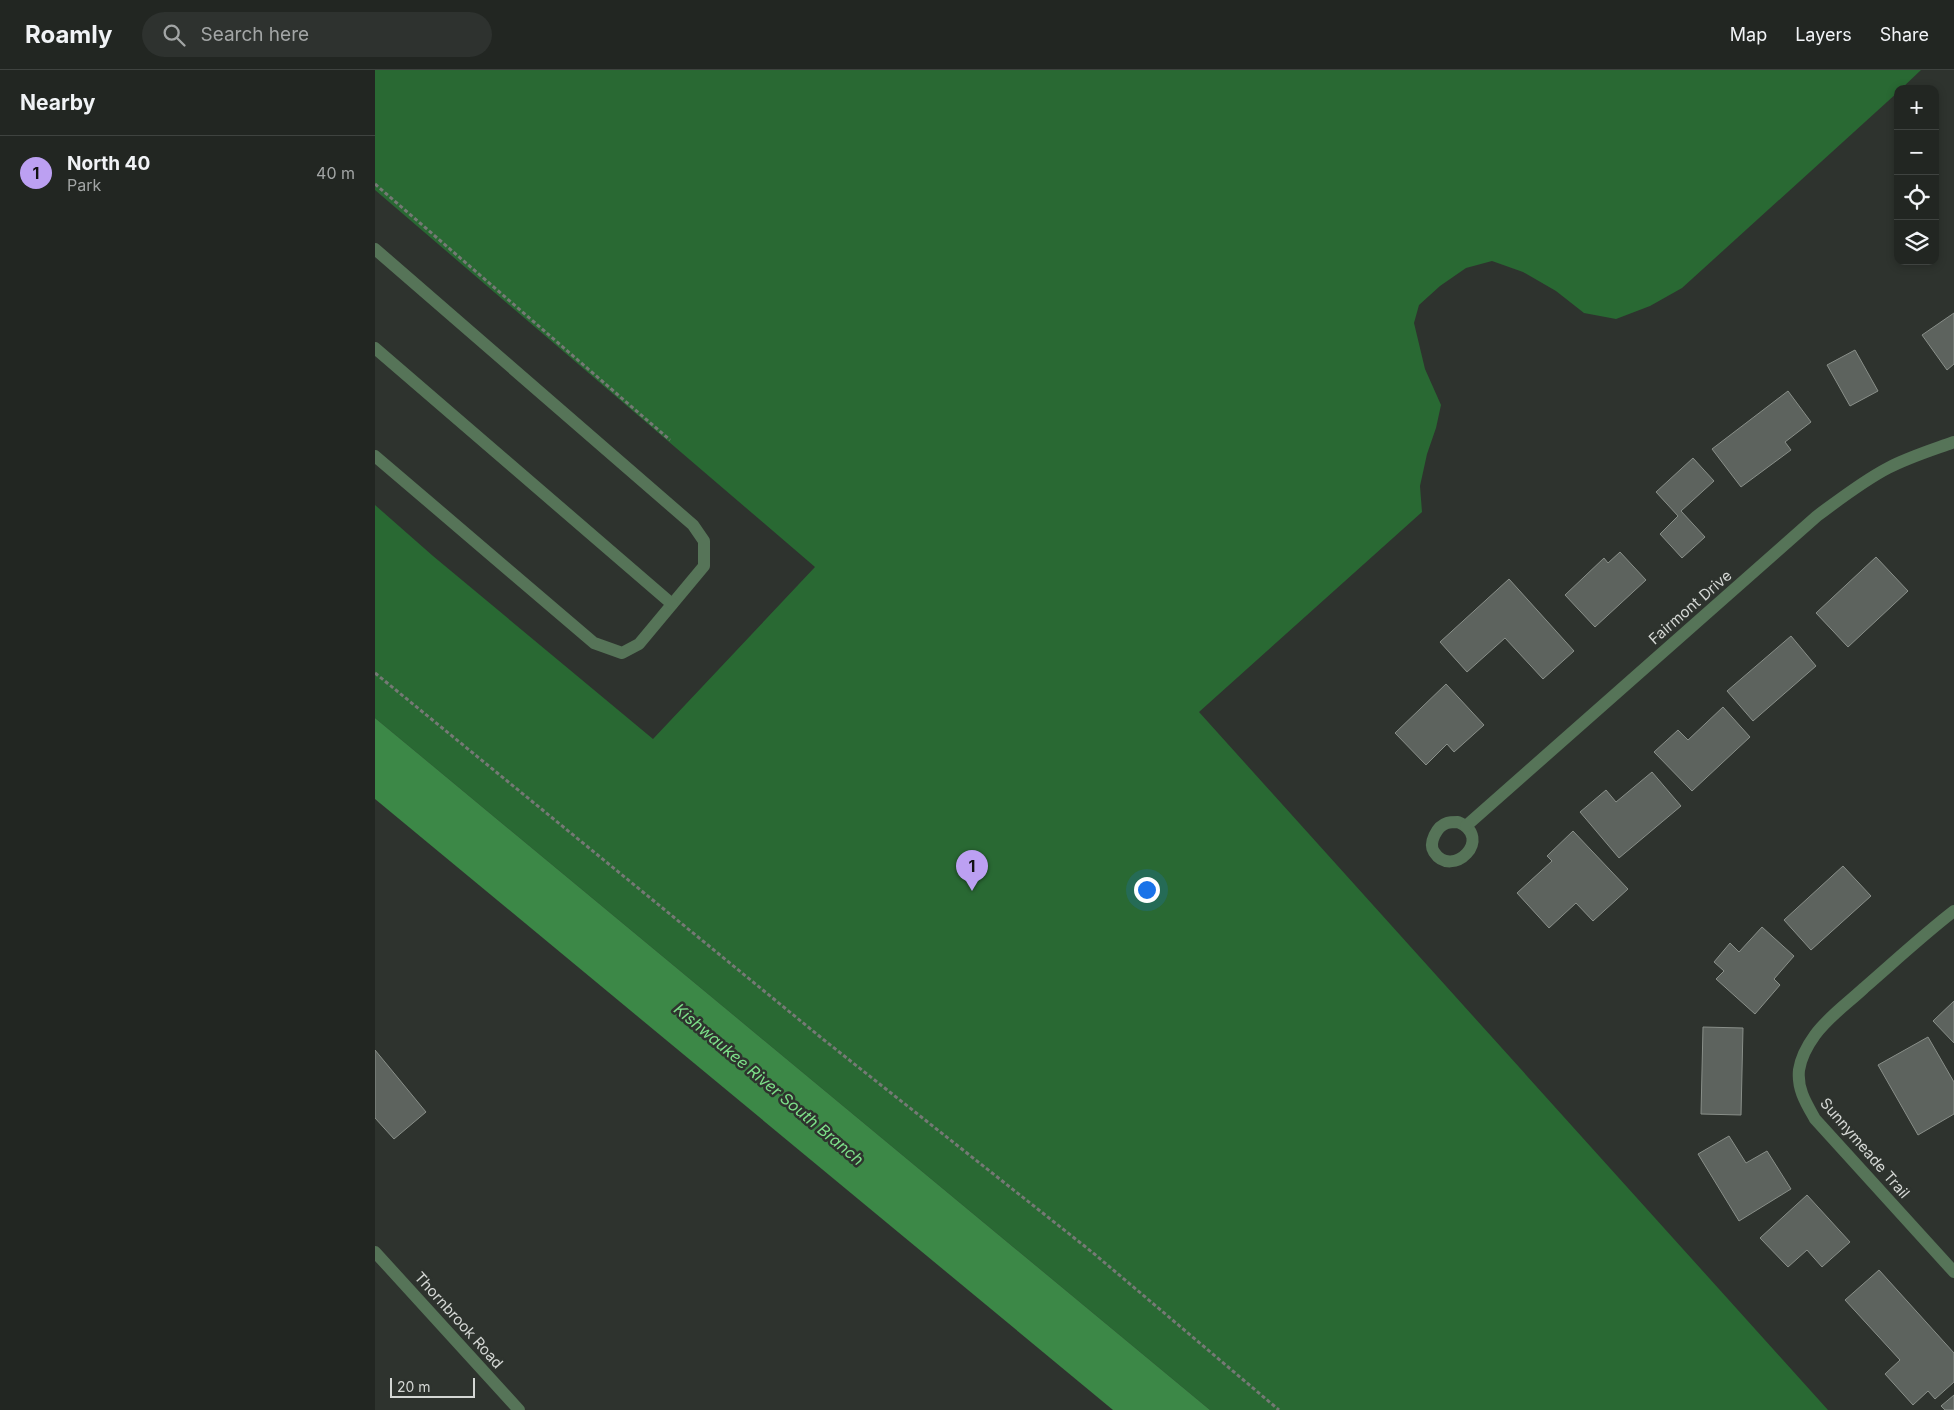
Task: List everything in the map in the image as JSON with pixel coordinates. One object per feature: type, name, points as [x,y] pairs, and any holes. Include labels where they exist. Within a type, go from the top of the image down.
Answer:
[{"type":"street","points":[[375,249],[693,526],[704,541],[704,566],[639,644],[622,653],[594,643],[375,456]]},
{"type":"street","points":[[375,348],[672,604]]},
{"type":"street","name":"Fairmont Drive","points":[[1466,826],[1817,516],[1856,487],[1888,468],[1954,442]]},
{"type":"street","name":"Sunnymeade Trail","points":[[1954,911],[1933,927],[1842,1007],[1816,1033],[1805,1049],[1800,1068],[1799,1083],[1803,1099],[1815,1119],[1954,1272]]},
{"type":"street","name":"Thornbrook Road","points":[[375,1252],[519,1410]]},
{"type":"path","points":[[375,184],[670,440]]},
{"type":"path","points":[[375,673],[824,1040],[1092,1252],[1279,1410]]},
{"type":"shaded area","points":[[375,70],[1921,70],[1905,85],[1894,85],[1894,96],[1682,288],[1650,306],[1616,319],[1584,313],[1556,291],[1523,272],[1492,261],[1466,268],[1440,286],[1419,305],[1414,323],[1425,369],[1441,405],[1420,486],[1422,512],[1199,712],[1828,1410],[1210,1410],[375,718],[375,505],[433,556],[653,739],[815,567],[375,190]]},
{"type":"water","name":"Kishwaukee River South Branch","points":[[375,718],[1210,1410],[1113,1410],[375,799]]},
{"type":"building","points":[[1954,313],[1954,364],[1947,370],[1922,335]]},
{"type":"building","points":[[1855,350],[1878,391],[1850,406],[1827,365]]},
{"type":"building","points":[[1788,391],[1811,422],[1785,442],[1791,450],[1741,487],[1712,449]]},
{"type":"building","points":[[1693,458],[1714,481],[1681,511],[1705,537],[1682,558],[1660,534],[1678,516],[1656,492]]},
{"type":"building","points":[[1620,552],[1646,580],[1595,627],[1565,595],[1604,558],[1608,563]]},
{"type":"building","points":[[1876,557],[1908,591],[1848,647],[1816,613]]},
{"type":"building","points":[[1509,579],[1574,651],[1543,679],[1505,638],[1467,672],[1440,642]]},
{"type":"building","points":[[1791,636],[1816,666],[1753,721],[1727,691]]},
{"type":"building","points":[[1446,684],[1484,725],[1454,752],[1447,744],[1426,765],[1395,733]]},
{"type":"building","points":[[1723,707],[1750,737],[1692,791],[1654,752],[1678,730],[1688,740]]},
{"type":"building","points":[[1652,772],[1681,806],[1619,858],[1580,812],[1606,790],[1616,802]]},
{"type":"building","points":[[1573,831],[1628,889],[1593,921],[1576,903],[1549,928],[1517,893],[1552,861],[1547,856]]},
{"type":"building","points":[[1843,866],[1871,896],[1811,950],[1784,920]]},
{"type":"building","points":[[1762,927],[1794,956],[1774,979],[1780,985],[1755,1014],[1716,979],[1724,971],[1714,962],[1730,943],[1739,952]]},
{"type":"building","points":[[1954,1001],[1954,1043],[1933,1021]]},
{"type":"building","points":[[1703,1027],[1743,1028],[1741,1115],[1701,1114]]},
{"type":"building","points":[[1928,1037],[1954,1082],[1954,1114],[1918,1135],[1878,1065]]},
{"type":"building","points":[[375,1050],[426,1112],[394,1139],[375,1118]]},
{"type":"building","points":[[1729,1136],[1746,1163],[1767,1151],[1791,1189],[1739,1221],[1698,1154]]},
{"type":"building","points":[[1807,1195],[1850,1242],[1822,1267],[1807,1250],[1788,1267],[1760,1238]]},
{"type":"building","points":[[1879,1270],[1954,1353],[1954,1382],[1935,1399],[1928,1391],[1913,1405],[1885,1374],[1900,1360],[1845,1300]]},
{"type":"building","points":[[1954,1395],[1954,1410],[1945,1410],[1941,1406]]},
{"type":"place","name":"North 40","points":[[972,891]]}]
